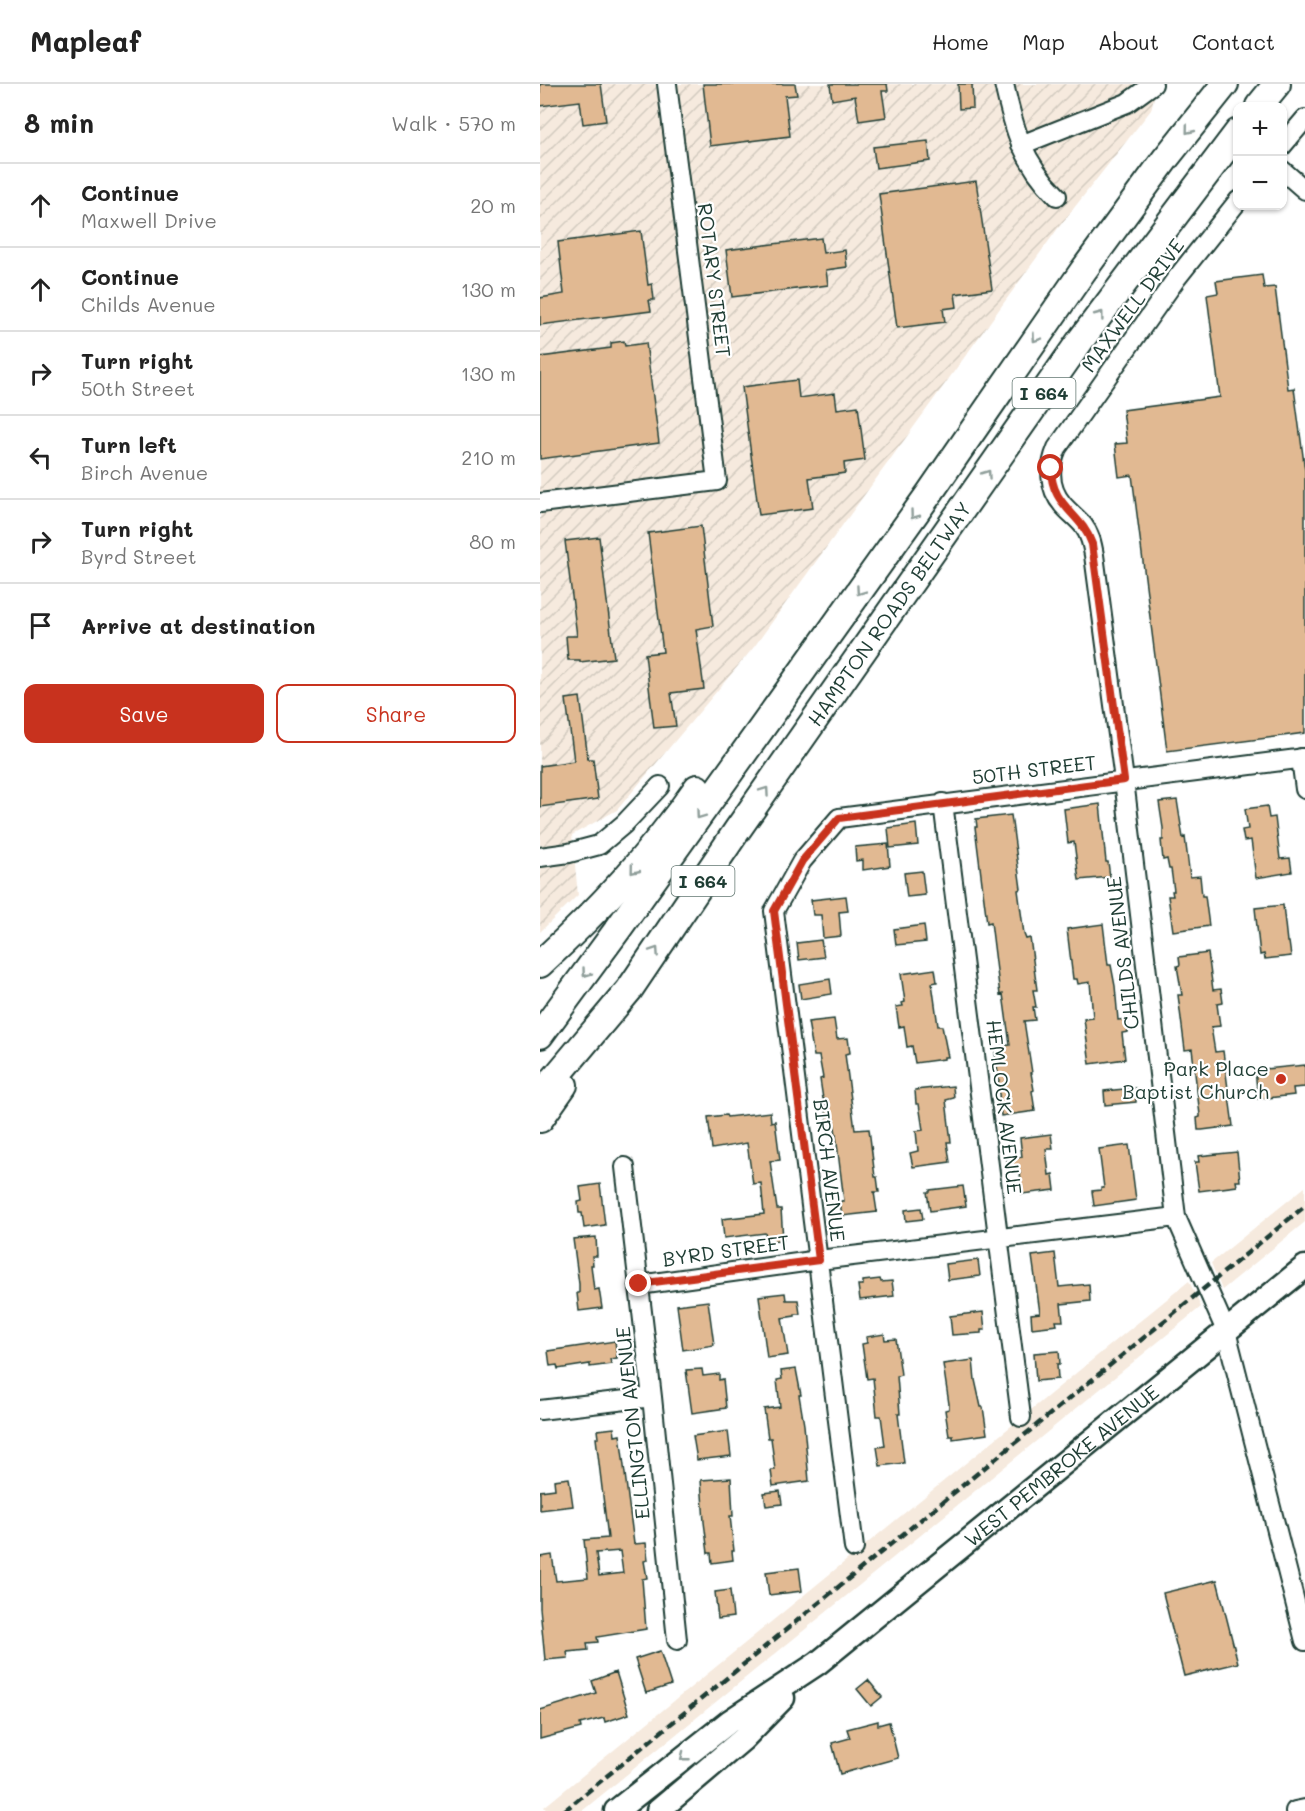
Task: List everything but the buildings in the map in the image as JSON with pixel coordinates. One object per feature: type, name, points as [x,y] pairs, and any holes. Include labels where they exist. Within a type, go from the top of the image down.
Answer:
[{"type":"highway","name":"HAMPTON ROADS BELTWAY","points":[[540,1035],[922,503],[1083,271],[1166,158],[1225,84]]},
{"type":"highway","points":[[1262,102],[1277,84]]},
{"type":"highway","name":"HAMPTON ROADS BELTWAY","points":[[540,1096],[629,990],[738,829],[1080,341],[1233,139]]},
{"type":"highway","points":[[540,964],[625,881],[680,813],[735,734],[831,631]]},
{"type":"highway","points":[[540,1119],[629,990]]},
{"type":"main road","name":"WEST PEMBROKE AVENUE","points":[[616,1811],[730,1721],[818,1663],[1305,1267]]},
{"type":"main road","name":"WEST PEMBROKE AVENUE","points":[[658,1811],[743,1739],[818,1663]]},
{"type":"street","name":"ROTARY STREET","points":[[540,503],[717,481],[667,84]]},
{"type":"street","points":[[1004,84],[1012,124],[1021,145],[1030,163],[1058,196]]},
{"type":"street","points":[[1021,145],[1127,103],[1153,84]]},
{"type":"street","points":[[1287,140],[1305,119]]},
{"type":"street","points":[[1287,174],[1305,190]]},
{"type":"street","name":"MAXWELL DRIVE","points":[[1061,503],[1051,478],[1051,468],[1057,448],[1176,279],[1233,207]]},
{"type":"street","name":"CHILDS AVENUE","points":[[1061,503],[1083,525],[1092,544],[1124,780],[1176,1217],[1226,1331],[1305,1641]]},
{"type":"street","points":[[1303,758],[1305,789]]},
{"type":"street","name":"50TH STREET","points":[[839,818],[1303,758]]},
{"type":"street","points":[[540,857],[599,845],[624,824],[660,786]]},
{"type":"street","name":"HEMLOCK AVENUE","points":[[943,803],[1021,1417]]},
{"type":"street","name":"BIRCH AVENUE","points":[[839,818],[802,861],[774,911],[854,1548]]},
{"type":"street","name":"ELLINGTON AVENUE","points":[[625,1167],[677,1640]]},
{"type":"street","name":"BYRD STREET","points":[[639,1284],[1176,1217]]},
{"type":"street","points":[[540,1410],[652,1397]]},
{"type":"street","points":[[1295,1811],[1305,1809]]},
{"type":"shaded area","points":[[540,84],[1157,84],[1151,110],[1059,227],[754,647],[617,810],[572,835],[578,895],[540,932]]},
{"type":"shaded area","points":[[1305,1187],[1305,1222],[1222,1290],[1211,1263]]},
{"type":"shaded area","points":[[1189,1281],[1201,1307],[582,1811],[547,1811],[544,1807]]},
{"type":"railway","points":[[564,1811],[1305,1206]]},
{"type":"place","name":"Park Place Baptist Church","points":[[1281,1079]]},
{"type":"route","points":[[639,1284],[819,1260],[774,911],[802,861],[839,818],[1124,780],[1092,544],[1083,525],[1061,503],[1055,492],[1051,468]]}]
